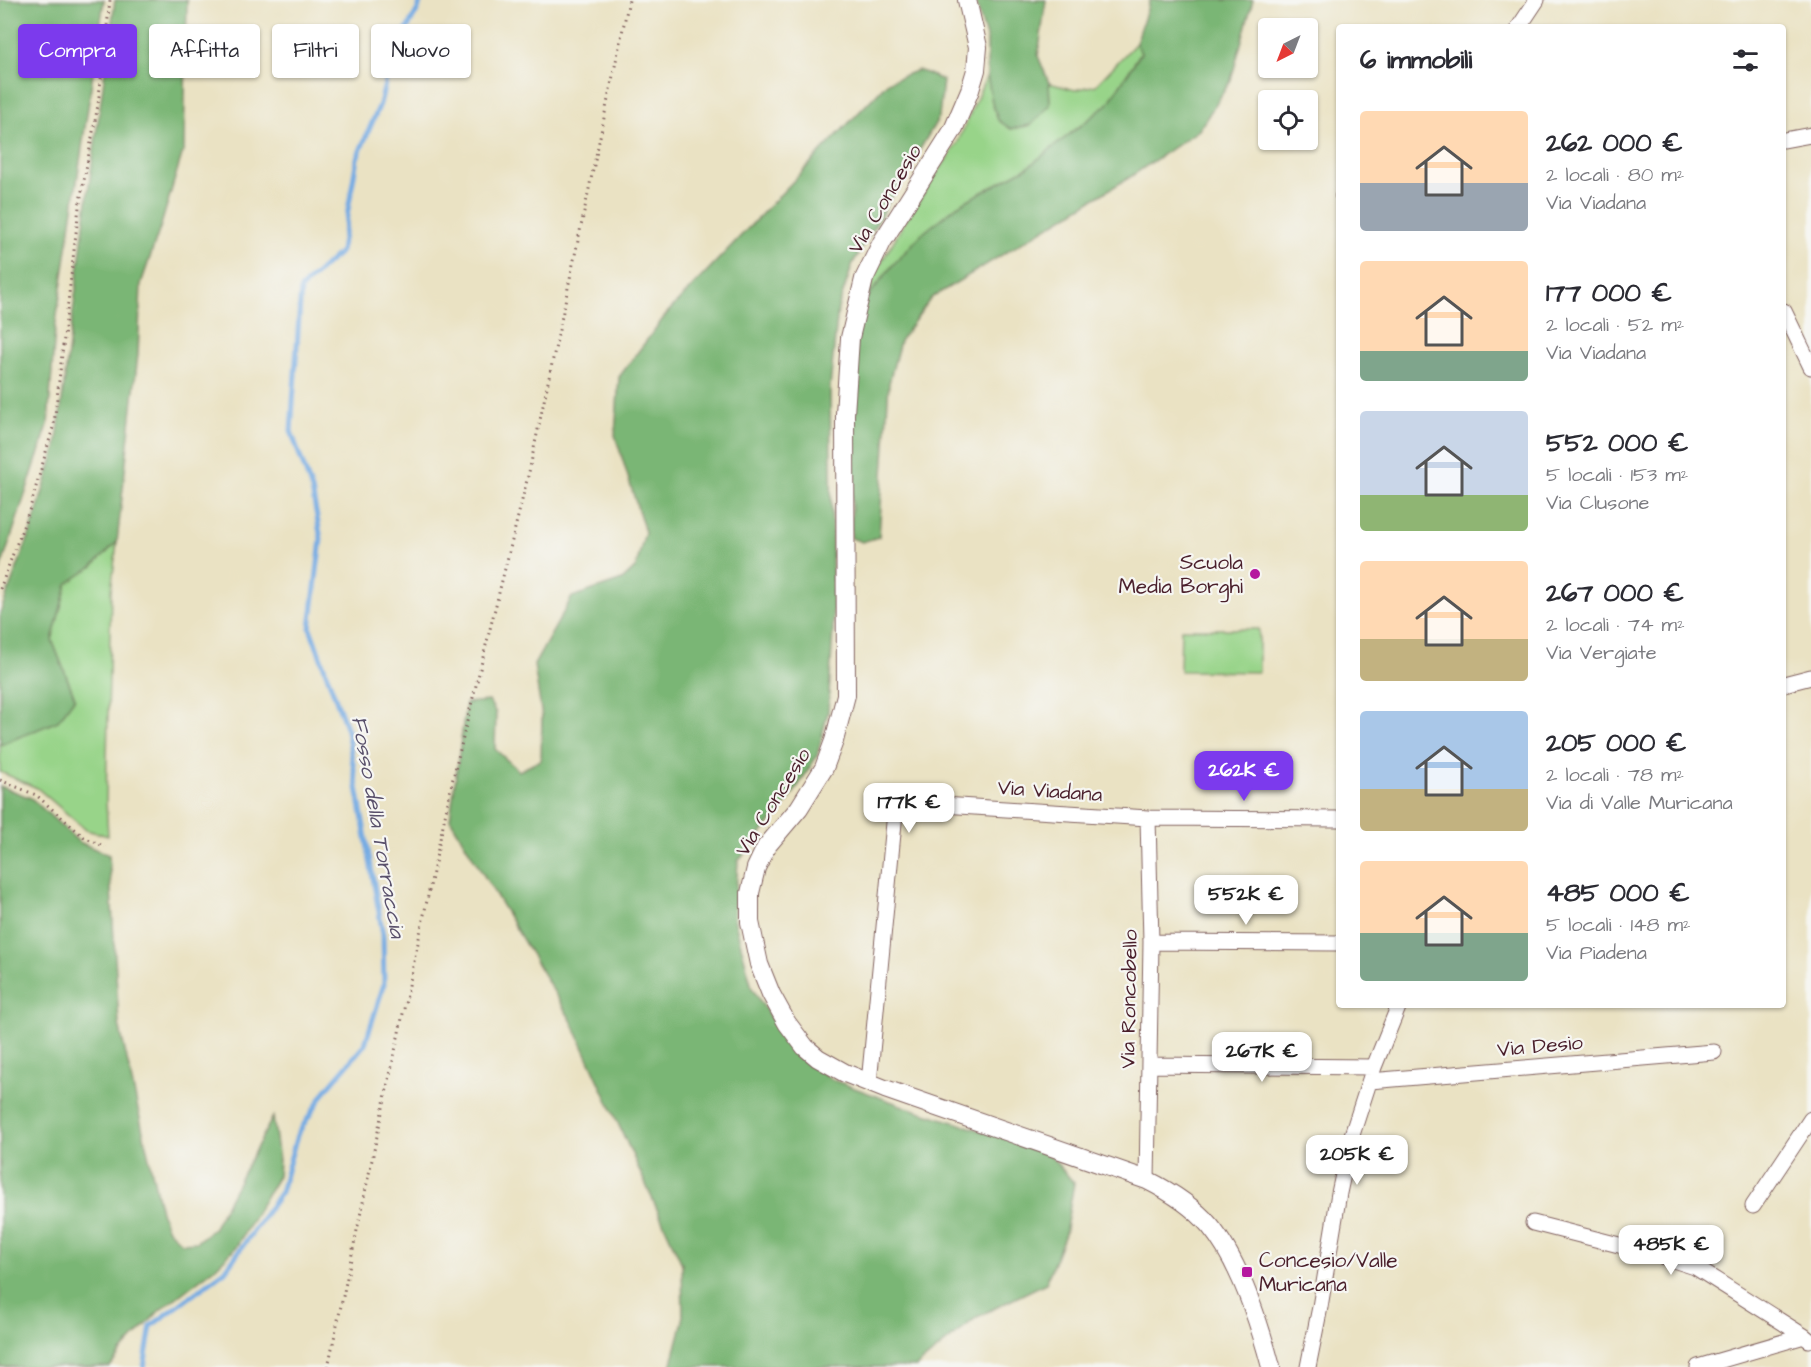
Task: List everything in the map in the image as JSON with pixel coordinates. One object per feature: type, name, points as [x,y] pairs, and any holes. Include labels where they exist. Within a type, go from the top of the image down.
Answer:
[{"type":"street","name":"Via Concesio","points":[[967,0],[978,47],[976,70],[970,90],[952,130],[882,242],[864,279],[850,338],[845,414],[846,695],[824,768],[799,808],[771,840],[762,854],[752,880],[749,915],[755,951],[764,979],[781,1014],[800,1041],[818,1058],[869,1083],[1147,1180],[1169,1192],[1199,1214],[1224,1245],[1235,1267],[1253,1311],[1271,1367]]},
{"type":"street","points":[[1521,24],[1537,0]]},
{"type":"street","points":[[1786,140],[1811,135]]},
{"type":"street","points":[[1786,315],[1811,367]]},
{"type":"street","points":[[1786,683],[1811,677]]},
{"type":"street","name":"Via Viadana","points":[[869,1083],[896,802],[1148,818],[1336,819]]},
{"type":"street","name":"Via Roncobello","points":[[1147,1180],[1151,942],[1148,818]]},
{"type":"street","points":[[1151,942],[1336,943]]},
{"type":"street","points":[[1308,1367],[1351,1138],[1372,1074],[1398,1008]]},
{"type":"street","name":"Via Desio","points":[[1150,1065],[1372,1074],[1714,1052]]},
{"type":"street","points":[[1753,1206],[1811,1119]]},
{"type":"street","points":[[1533,1223],[1658,1255],[1695,1267],[1808,1339]]},
{"type":"street","points":[[1698,1367],[1808,1339]]},
{"type":"path","points":[[0,589],[30,508],[54,424],[79,207],[98,105],[110,0]]},
{"type":"path","points":[[328,1367],[453,778],[529,472],[629,0]]},
{"type":"path","points":[[0,780],[36,795],[84,837],[105,847]]},
{"type":"green space","points":[[0,0],[104,0],[100,24],[18,24],[18,78],[92,78],[55,329],[48,425],[0,571]]},
{"type":"green space","points":[[115,0],[187,0],[187,24],[149,24],[149,78],[185,78],[184,148],[141,284],[138,354],[117,542],[93,566],[67,584],[52,640],[75,698],[58,721],[0,745],[0,613],[31,531],[56,448],[104,78],[137,78],[137,24],[112,24]]},
{"type":"green space","points":[[975,0],[1046,0],[1038,56],[1049,83],[1050,105],[1031,125],[1011,129],[998,120],[987,75],[987,40]]},
{"type":"green space","points":[[1150,0],[1253,0],[1231,80],[1199,130],[1130,177],[931,298],[900,341],[889,383],[879,537],[862,542],[851,538],[855,346],[866,299],[892,266],[922,234],[957,206],[1028,167],[1108,104],[1141,53],[1136,43]]},
{"type":"green space","points":[[1136,43],[1141,52],[1108,104],[1028,167],[957,206],[922,234],[892,266],[866,299],[875,273],[906,220],[957,144],[987,75],[998,120],[1011,129],[1031,125],[1050,105],[1049,83],[1075,90],[1096,85]]},
{"type":"green space","points":[[918,70],[943,80],[939,117],[853,263],[838,308],[830,387],[833,630],[828,712],[817,756],[790,799],[738,861],[734,918],[752,988],[790,1049],[833,1080],[906,1107],[1046,1151],[1074,1183],[1065,1234],[1046,1283],[977,1317],[916,1367],[671,1367],[683,1321],[682,1264],[571,1020],[450,819],[466,703],[489,701],[496,713],[495,749],[519,771],[541,760],[542,717],[534,665],[572,597],[622,580],[636,567],[645,532],[615,435],[619,377],[668,312],[888,82]]},
{"type":"green space","points":[[117,542],[111,591],[106,801],[108,836],[86,830],[37,788],[0,772],[0,745],[58,721],[75,698],[52,640],[67,584],[93,566]]},
{"type":"green space","points":[[1181,629],[1259,629],[1259,672],[1180,671]]},
{"type":"green space","points":[[0,786],[31,798],[79,842],[109,855],[119,1024],[161,1212],[168,1230],[182,1243],[196,1242],[213,1229],[273,1117],[279,1160],[278,1176],[236,1247],[215,1268],[159,1311],[110,1367],[0,1367]]},
{"type":"waterway","name":"Fosso della Torraccia","points":[[144,1367],[151,1326],[225,1271],[281,1192],[297,1135],[326,1090],[365,1044],[384,984],[383,935],[347,730],[310,628],[321,539],[312,490],[291,431],[301,288],[341,251],[357,158],[380,104],[392,56],[421,0]]},
{"type":"place","name":"Scuola Media Borghi","points":[[1255,574]]},
{"type":"place","name":"Concesio/Valle Muricana","points":[[1247,1272]]}]
